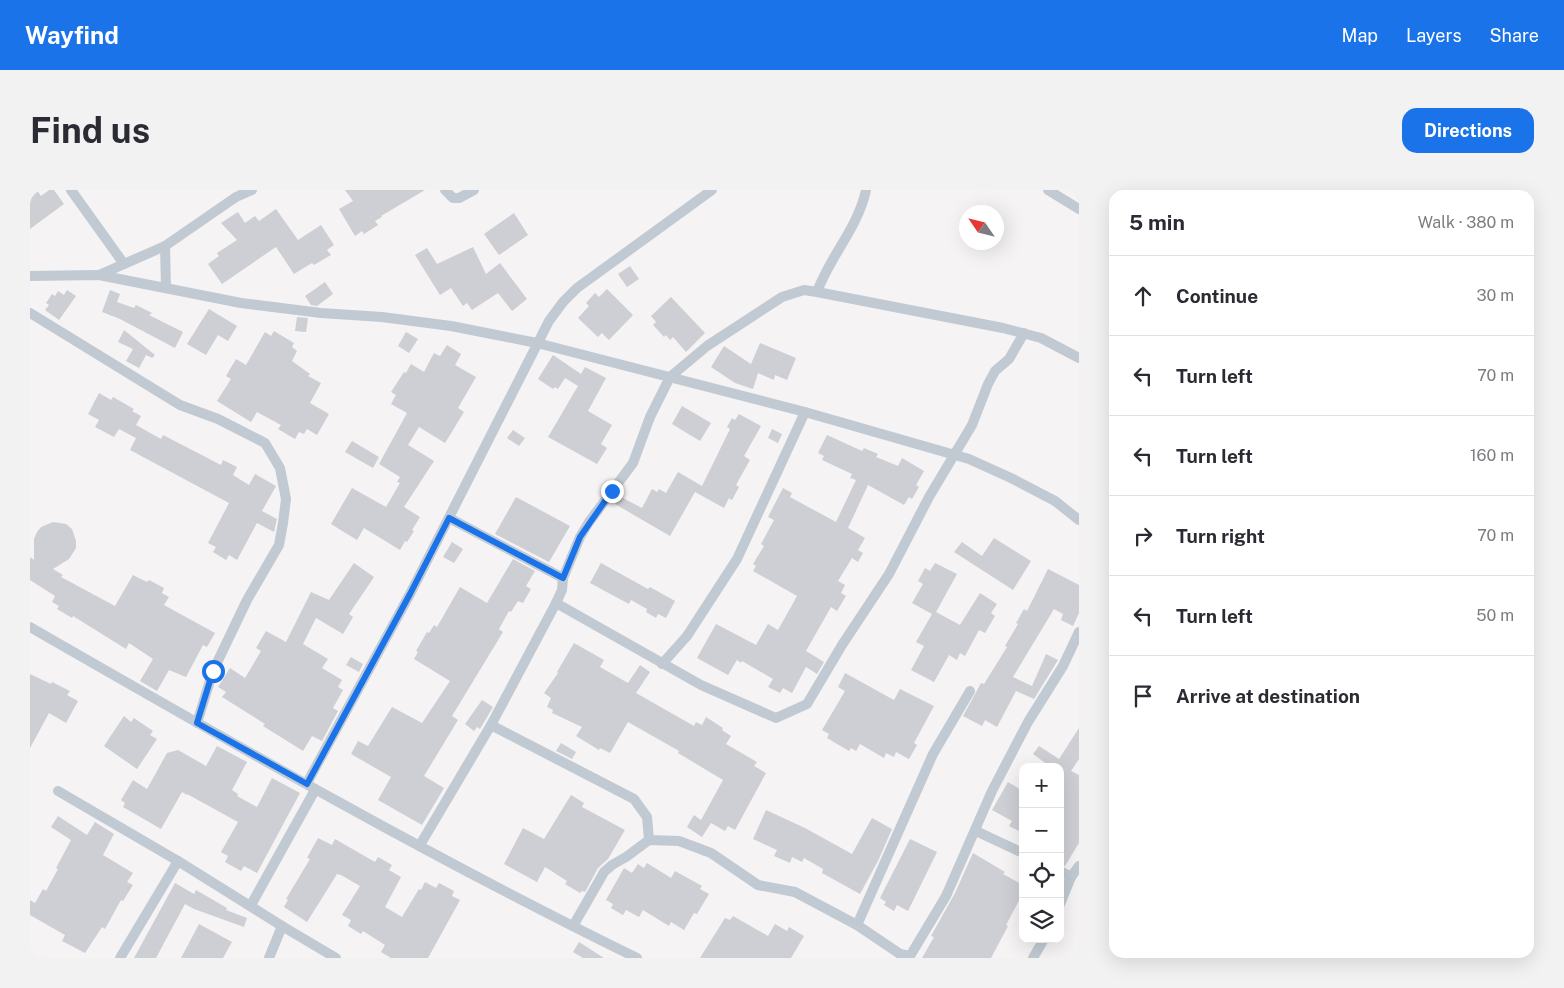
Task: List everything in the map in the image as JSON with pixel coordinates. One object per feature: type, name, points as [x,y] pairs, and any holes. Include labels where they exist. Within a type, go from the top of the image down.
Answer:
[{"type":"street","points":[[71,190],[124,264]]},
{"type":"street","points":[[99,275],[165,246],[236,197],[252,190]]},
{"type":"street","points":[[445,190],[453,198],[459,198],[474,190]]},
{"type":"street","points":[[251,905],[537,343],[554,315],[576,288],[712,190]]},
{"type":"street","points":[[817,292],[831,261],[854,224],[866,190]]},
{"type":"street","points":[[1048,190],[1079,209]]},
{"type":"street","points":[[165,246],[166,288]]},
{"type":"street","points":[[30,276],[99,275],[241,303],[451,326],[537,343],[805,412],[969,459],[1055,501],[1079,520]]},
{"type":"street","points":[[420,845],[490,725],[556,603],[562,590],[563,578],[580,537],[633,463],[650,417],[670,376],[707,346],[782,297],[804,290],[1024,333],[1041,338],[1079,358]]},
{"type":"street","points":[[30,313],[180,405],[218,418],[265,443],[280,468],[286,499],[284,523],[279,545],[247,600],[213,671],[197,723]]},
{"type":"street","points":[[556,603],[701,685],[776,718],[807,704],[842,645],[889,574],[929,497],[972,424],[988,384],[995,372],[1009,360],[1024,333]]},
{"type":"street","points":[[662,664],[687,636],[737,559],[805,412]]},
{"type":"street","points":[[449,518],[563,578]]},
{"type":"street","points":[[30,627],[311,787],[573,926],[623,955],[637,958]]},
{"type":"street","points":[[573,926],[604,872],[648,840],[679,840],[706,851],[758,885],[795,892],[857,925],[900,954],[910,956],[946,896],[1001,774],[1028,722],[1063,666],[1079,632]]},
{"type":"street","points":[[857,925],[934,754],[970,691]]},
{"type":"street","points":[[490,725],[634,799],[646,817],[648,840]]},
{"type":"street","points":[[58,791],[178,861],[336,958]]},
{"type":"street","points":[[976,830],[1019,851]]},
{"type":"street","points":[[120,958],[178,861]]},
{"type":"street","points":[[1063,898],[1071,878],[1079,866]]},
{"type":"street","points":[[1064,874],[1071,878]]},
{"type":"street","points":[[269,958],[282,926]]},
{"type":"street","points":[[1033,958],[1042,943]]},
{"type":"building","points":[[30,190],[37,190],[41,196],[49,190],[54,190],[64,204],[30,229]]},
{"type":"building","points":[[345,190],[425,190],[381,216],[375,221],[378,225],[364,234],[362,231],[355,236],[339,209],[353,201]]},
{"type":"building","points":[[276,209],[298,240],[321,225],[334,245],[327,250],[331,255],[314,265],[312,263],[294,274],[276,247],[222,284],[208,264],[219,256],[217,253],[237,240],[221,223],[238,212],[245,223],[255,216],[259,221]]},
{"type":"building","points":[[514,213],[528,235],[499,255],[484,234]]},
{"type":"building","points":[[473,247],[486,274],[500,263],[527,299],[512,311],[498,293],[472,310],[467,303],[463,306],[451,288],[440,295],[415,255],[427,248],[437,264]]},
{"type":"building","points":[[630,266],[639,279],[627,287],[618,274]]},
{"type":"building","points":[[325,282],[333,294],[317,306],[311,305],[305,296]]},
{"type":"building","points":[[607,289],[633,315],[609,340],[602,333],[598,337],[578,318],[589,306],[586,303],[595,293],[599,297]]},
{"type":"building","points":[[67,290],[76,296],[59,320],[45,310],[49,305],[46,303],[52,294],[55,296],[58,291],[64,295]]},
{"type":"building","points":[[110,290],[120,294],[117,302],[134,308],[136,305],[152,313],[149,315],[183,332],[175,348],[120,319],[102,312]]},
{"type":"building","points":[[671,297],[705,333],[686,352],[673,337],[670,340],[666,335],[664,337],[653,325],[656,322],[651,316]]},
{"type":"building","points":[[209,309],[237,326],[228,341],[218,335],[206,355],[187,344]]},
{"type":"building","points":[[297,317],[308,318],[306,332],[295,331]]},
{"type":"building","points":[[124,330],[155,355],[152,358],[146,355],[139,368],[126,361],[133,349],[118,342]]},
{"type":"building","points":[[274,331],[294,343],[292,347],[297,351],[292,361],[310,374],[308,376],[321,383],[310,403],[329,414],[317,435],[307,429],[304,434],[299,432],[295,439],[278,429],[281,425],[257,412],[251,422],[217,401],[231,379],[226,376],[236,359],[246,365],[265,332],[271,336]]},
{"type":"building","points":[[406,332],[418,339],[409,353],[398,346]]},
{"type":"building","points":[[760,343],[796,358],[787,380],[775,375],[774,380],[758,373],[753,389],[735,383],[711,367],[724,346],[751,364]]},
{"type":"building","points":[[447,345],[461,354],[455,365],[476,377],[458,408],[464,412],[445,443],[419,427],[408,445],[434,461],[404,507],[420,517],[412,530],[414,531],[400,550],[364,528],[357,540],[331,524],[352,488],[386,507],[400,483],[397,482],[400,477],[379,464],[407,413],[391,404],[396,395],[391,392],[411,364],[424,372],[434,353],[440,356]]},
{"type":"building","points":[[553,355],[581,374],[585,367],[606,378],[588,411],[612,425],[601,444],[607,448],[597,464],[548,437],[578,386],[565,378],[558,389],[555,387],[553,389],[538,379]]},
{"type":"building","points":[[99,393],[111,400],[113,397],[134,409],[132,411],[141,416],[136,425],[161,439],[163,435],[221,465],[223,460],[237,467],[233,475],[249,485],[255,474],[276,486],[262,511],[277,519],[274,532],[257,523],[237,560],[229,555],[226,560],[213,552],[216,547],[208,543],[229,503],[130,450],[136,438],[119,429],[114,437],[95,427],[99,420],[88,414]]},
{"type":"building","points":[[682,406],[711,423],[700,441],[672,424]]},
{"type":"building","points":[[739,414],[761,426],[744,456],[750,460],[736,485],[739,487],[732,500],[729,498],[724,508],[695,492],[670,536],[615,504],[619,496],[642,508],[652,489],[657,492],[659,489],[666,493],[678,472],[702,486],[730,429],[727,427],[732,418],[735,420]]},
{"type":"building","points":[[772,429],[782,434],[778,443],[768,438]]},
{"type":"building","points":[[513,430],[525,438],[519,446],[507,438]]},
{"type":"building","points":[[827,435],[862,451],[864,448],[878,454],[876,457],[898,466],[902,458],[924,471],[916,485],[919,487],[912,499],[909,497],[904,505],[868,485],[848,528],[865,538],[858,550],[863,553],[858,562],[852,558],[838,581],[845,585],[841,593],[846,596],[837,611],[831,607],[806,651],[824,662],[817,674],[806,667],[792,693],[783,688],[780,693],[768,687],[773,679],[742,661],[741,663],[737,660],[728,675],[697,658],[716,624],[756,645],[768,624],[778,630],[797,596],[753,571],[756,566],[753,564],[764,546],[761,544],[774,520],[768,517],[783,488],[792,493],[790,497],[836,522],[856,480],[850,478],[852,474],[822,460],[824,456],[818,453]]},
{"type":"building","points":[[352,441],[379,457],[373,468],[345,452]]},
{"type":"building","points":[[516,497],[570,526],[549,562],[495,534]]},
{"type":"building","points":[[53,522],[66,524],[72,529],[76,541],[76,548],[69,559],[53,569],[63,575],[61,577],[115,606],[133,575],[147,582],[149,580],[164,588],[162,593],[169,597],[164,605],[215,633],[207,647],[203,645],[186,677],[169,670],[157,691],[140,681],[153,659],[129,643],[126,649],[73,616],[72,618],[57,609],[59,606],[52,602],[55,596],[30,580],[30,557],[34,560],[34,539],[41,527]]},
{"type":"building","points":[[994,538],[1031,561],[1013,590],[954,552],[962,542],[982,556]]},
{"type":"building","points":[[452,542],[463,549],[454,563],[443,557]]},
{"type":"building","points":[[513,559],[535,571],[526,586],[531,589],[523,603],[518,601],[511,612],[509,611],[499,629],[503,632],[452,716],[458,720],[424,776],[444,788],[422,825],[378,800],[391,777],[351,754],[358,741],[368,746],[392,707],[422,723],[450,681],[414,659],[418,652],[416,651],[427,632],[429,633],[434,625],[437,627],[460,587],[487,603]]},
{"type":"building","points":[[354,563],[374,577],[349,614],[353,617],[343,634],[316,618],[303,644],[328,659],[322,668],[342,680],[338,687],[343,690],[333,708],[338,711],[322,741],[312,736],[303,751],[222,697],[226,692],[218,687],[230,668],[245,678],[261,651],[256,648],[266,631],[286,642],[311,592],[329,600]]},
{"type":"building","points":[[601,563],[648,589],[650,587],[675,601],[666,618],[658,614],[656,618],[646,612],[647,609],[631,600],[629,604],[590,583]]},
{"type":"building","points":[[935,563],[957,574],[936,612],[960,625],[980,593],[997,604],[991,613],[995,616],[985,633],[979,630],[965,656],[960,653],[957,660],[949,655],[934,682],[911,670],[924,646],[916,642],[932,614],[912,603],[923,584],[918,581],[925,568],[930,571]]},
{"type":"building","points":[[1048,569],[1079,585],[1079,613],[1073,626],[1061,620],[1063,614],[1054,609],[1013,677],[1032,686],[1046,654],[1058,660],[1034,699],[1016,691],[997,727],[985,720],[982,726],[963,716],[981,683],[984,684],[1007,647],[1005,646],[1018,624],[1016,623],[1024,609],[1027,611]]},
{"type":"building","points":[[574,643],[604,660],[600,667],[628,683],[640,665],[650,672],[636,693],[694,726],[696,722],[702,725],[706,717],[723,728],[722,730],[731,736],[726,744],[757,762],[754,766],[766,773],[735,830],[728,826],[725,831],[711,823],[702,837],[687,827],[694,815],[701,820],[723,780],[678,753],[679,751],[628,722],[610,753],[600,748],[599,750],[576,736],[582,727],[552,713],[553,710],[547,707],[551,698],[544,693],[558,673]]},
{"type":"building","points":[[351,657],[363,664],[359,672],[346,665]]},
{"type":"building","points":[[845,673],[894,700],[900,689],[934,706],[914,743],[917,745],[909,759],[896,752],[894,757],[886,753],[884,758],[860,744],[856,751],[851,748],[849,751],[827,738],[829,734],[822,730],[845,691],[838,687]]},
{"type":"building","points":[[30,674],[70,691],[67,695],[78,701],[66,723],[49,713],[30,748]]},
{"type":"building","points":[[482,700],[493,707],[480,729],[477,727],[474,731],[465,724]]},
{"type":"building","points":[[124,716],[131,722],[134,718],[153,731],[150,735],[157,739],[137,769],[104,746]]},
{"type":"building","points":[[1079,728],[1079,759],[1071,771],[1079,775],[1079,843],[1065,866],[1064,763],[1045,763],[1033,754],[1039,746],[1059,759]]},
{"type":"building","points":[[561,743],[576,752],[572,759],[556,751]]},
{"type":"building","points":[[217,746],[247,762],[232,790],[238,794],[237,796],[257,807],[272,778],[300,793],[257,873],[244,866],[241,871],[225,862],[228,856],[221,852],[238,822],[187,794],[182,792],[161,829],[123,807],[125,803],[121,800],[133,780],[147,789],[167,753],[178,750],[206,766]]},
{"type":"building","points":[[1008,782],[1019,789],[1019,831],[1009,826],[1012,821],[992,810]]},
{"type":"building","points":[[571,795],[584,803],[582,807],[625,830],[608,859],[598,868],[585,892],[582,891],[580,893],[565,884],[567,881],[545,867],[537,882],[504,864],[523,828],[544,839]]},
{"type":"building","points":[[766,810],[805,828],[852,854],[872,818],[892,829],[878,861],[860,894],[822,873],[823,869],[804,858],[802,862],[792,857],[790,863],[774,856],[777,850],[753,839]]},
{"type":"building","points":[[58,816],[87,835],[95,822],[114,834],[103,855],[133,873],[127,882],[133,885],[123,901],[121,900],[105,929],[102,927],[85,953],[62,941],[65,935],[30,915],[30,900],[35,903],[43,889],[46,891],[71,840],[51,827]]},
{"type":"building","points":[[318,838],[332,845],[335,839],[375,862],[378,857],[392,865],[389,870],[401,877],[385,907],[402,917],[425,882],[436,888],[439,883],[454,891],[452,896],[460,900],[428,958],[391,958],[381,952],[385,945],[363,931],[361,934],[348,926],[351,920],[342,915],[360,886],[341,875],[337,874],[307,922],[284,907],[288,900],[286,899],[310,859],[307,858]]},
{"type":"building","points":[[910,839],[937,852],[908,911],[897,905],[894,911],[884,905],[886,902],[880,898]]},
{"type":"building","points":[[973,853],[1019,883],[1019,901],[991,958],[922,958],[934,937],[931,936],[955,893]]},
{"type":"building","points":[[647,863],[671,878],[675,871],[702,886],[700,889],[709,894],[697,914],[694,913],[684,930],[671,922],[669,926],[643,910],[639,917],[626,910],[623,915],[611,908],[613,904],[606,900],[624,868],[632,873],[638,864],[644,868]]},
{"type":"building","points":[[175,883],[194,894],[196,890],[227,908],[226,910],[247,918],[244,927],[185,904],[156,958],[134,958]]},
{"type":"building","points":[[733,916],[768,936],[775,924],[787,931],[789,927],[804,936],[791,958],[700,958],[725,918],[730,920]]},
{"type":"building","points":[[199,924],[232,942],[223,958],[181,958]]},
{"type":"building","points":[[579,942],[604,958],[583,958],[573,952]]},
{"type":"route","points":[[213,671],[197,723],[307,784],[449,518],[563,578],[580,537],[612,491]]}]
